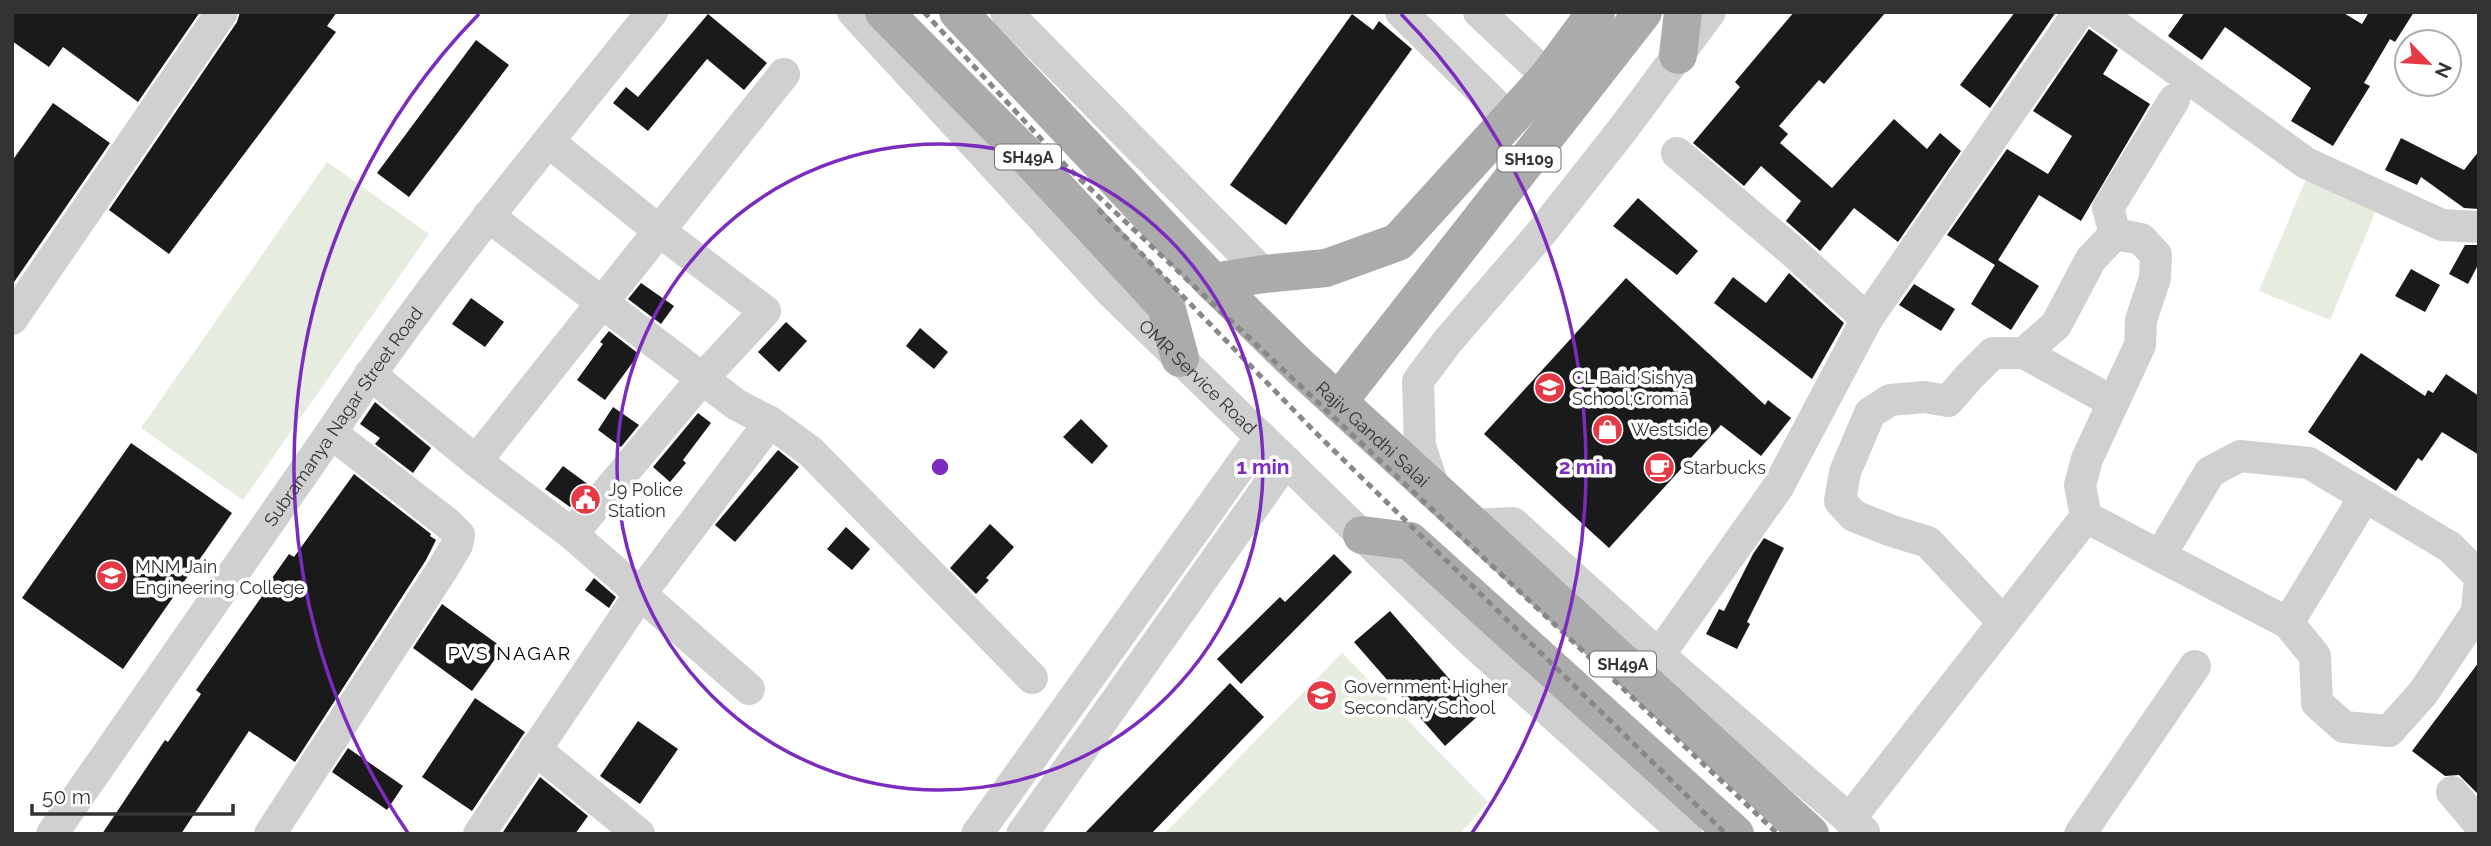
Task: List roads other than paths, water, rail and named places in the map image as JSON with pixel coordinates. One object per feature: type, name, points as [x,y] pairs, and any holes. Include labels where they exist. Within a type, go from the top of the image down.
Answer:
[{"type":"main road","name":"SH49A","points":[[884,12],[1026,155],[1166,306],[1180,358]]},
{"type":"main road","name":"Rajiv Gandhi Salai","points":[[958,12],[1213,282],[1436,494],[1810,834]]},
{"type":"main road","name":"SH109","points":[[1265,274],[1326,268],[1398,242],[1548,77],[1596,12]]},
{"type":"main road","name":"SH109","points":[[1338,402],[1643,12]]},
{"type":"main road","points":[[1678,55],[1683,12]]},
{"type":"main road","points":[[1213,282],[1265,274]]},
{"type":"main road","name":"SH49A","points":[[1362,535],[1410,541],[1735,834]]},
{"type":"street","points":[[12,319],[222,12]]},
{"type":"street","name":"Subramanya Nagar Street Road","points":[[52,834],[370,374],[488,216],[652,12]]},
{"type":"street","name":"OMR Service Road","points":[[853,12],[1110,291],[1468,638],[1686,834]]},
{"type":"street","points":[[1006,12],[1265,274]]},
{"type":"street","points":[[1401,12],[1510,119]]},
{"type":"street","points":[[1479,12],[1548,77]]},
{"type":"street","points":[[1436,494],[1420,446],[1418,381],[1447,342],[1541,233],[1710,12]]},
{"type":"street","points":[[1659,655],[1778,487],[1867,319],[2079,12]]},
{"type":"street","points":[[2097,12],[2139,24],[2306,163],[2442,225],[2479,227]]},
{"type":"street","points":[[476,461],[783,74]]},
{"type":"street","points":[[2115,234],[2108,208],[2174,100]]},
{"type":"street","points":[[549,142],[658,230],[765,311],[702,379],[572,534]]},
{"type":"street","points":[[1677,153],[1867,319]]},
{"type":"street","points":[[488,216],[737,405],[770,422],[811,452],[1032,678]]},
{"type":"street","points":[[2024,353],[2056,325],[2091,259],[2115,234]]},
{"type":"street","points":[[1471,525],[1513,523],[1659,655],[1857,827],[2003,622],[2086,517],[2080,485],[2087,459],[2140,345],[2141,320],[2155,278],[2156,255],[2141,239],[2115,234]]},
{"type":"street","points":[[2003,622],[1928,542],[1854,516],[1840,501],[1845,472],[1870,413],[1890,400],[1924,397],[1948,401],[1993,353],[2024,353],[2113,402]]},
{"type":"street","points":[[370,374],[476,461],[572,534],[749,688]]},
{"type":"street","points":[[479,834],[641,593],[770,422]]},
{"type":"street","points":[[270,834],[457,545],[458,535],[447,523],[331,433]]},
{"type":"street","points":[[977,834],[1261,437]]},
{"type":"street","points":[[2160,556],[2210,472],[2241,456],[2309,463],[2450,547],[2479,576]]},
{"type":"street","points":[[1022,834],[1286,461]]},
{"type":"street","points":[[2288,623],[2365,496]]},
{"type":"street","points":[[2086,517],[2288,623],[2315,656],[2317,703],[2344,727],[2389,730],[2423,693],[2477,612],[2479,588]]},
{"type":"street","points":[[2080,834],[2195,666]]},
{"type":"street","points":[[535,749],[639,834]]},
{"type":"street","points":[[2452,792],[2479,824]]},
{"type":"railway","points":[[924,12],[1065,165],[1778,834]]},
{"type":"railway","points":[[1098,209],[1314,431],[1726,834]]},
{"type":"place","name":"CL Baid Sishya School;Cromā","points":[[1549,387]]},
{"type":"place","name":"Westside","points":[[1608,429]]},
{"type":"place","name":"Starbucks","points":[[1660,467]]},
{"type":"place","name":"J9 Police Station","points":[[585,499]]},
{"type":"place","name":"MNM Jain Engineering College","points":[[112,576]]},
{"type":"place","name":"Government Higher Secondary School","points":[[1321,696]]},
{"type":"district","name":"PVS NAGAR","points":[[510,653]]}]
